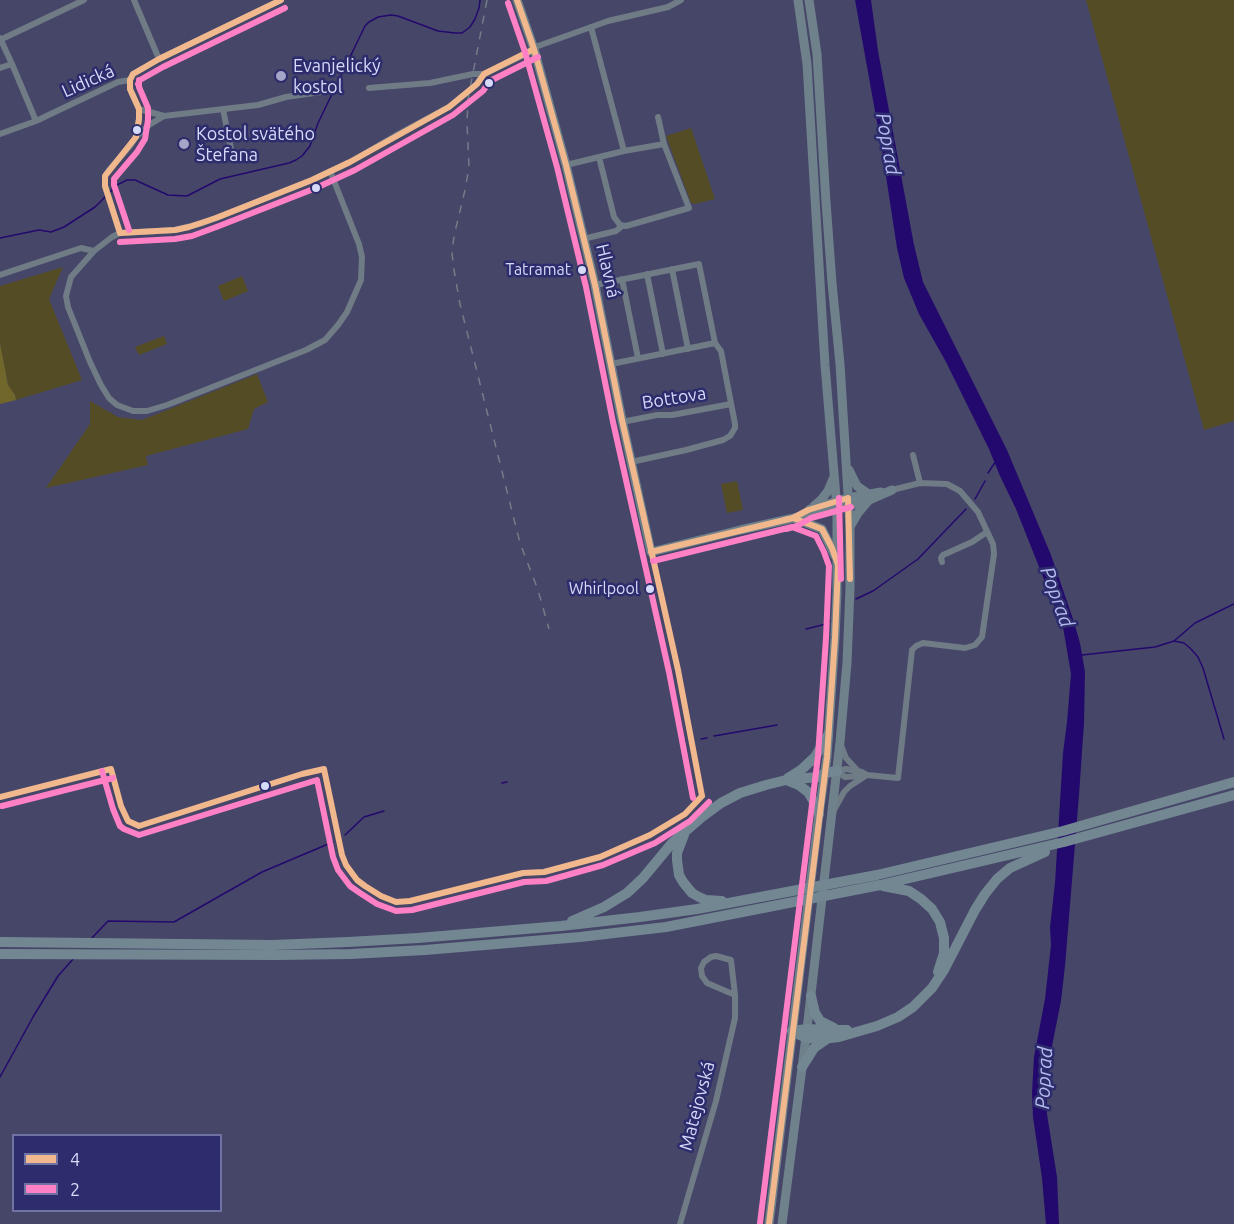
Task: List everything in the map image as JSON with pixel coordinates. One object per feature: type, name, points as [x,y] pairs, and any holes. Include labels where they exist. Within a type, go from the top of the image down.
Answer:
[{"type":"highway","points":[[786,780],[815,757],[828,735]]},
{"type":"highway","points":[[801,770],[818,768],[825,773]]},
{"type":"highway","points":[[561,926],[604,907],[627,893],[643,878],[672,843],[711,809],[740,793],[786,780],[818,777],[837,771]]},
{"type":"highway","points":[[786,780],[808,792],[819,814]]},
{"type":"highway","points":[[0,942],[273,945],[348,942],[418,939],[651,915],[734,903],[877,875],[1063,831],[1234,782]]},
{"type":"highway","points":[[0,954],[351,954],[580,937],[656,928],[880,885],[1064,842],[1234,795]]},
{"type":"highway","points":[[685,833],[677,860],[677,867],[683,882],[692,893],[706,900],[734,903]]},
{"type":"highway","points":[[792,1031],[828,1038],[853,1034],[898,1017],[913,1007],[932,988],[944,970],[975,910],[997,879],[1010,868],[1064,842]]},
{"type":"highway","points":[[807,1033],[855,1029],[894,1015],[910,1004],[928,986],[940,969],[944,953],[944,938],[940,922],[932,909],[921,898],[909,891],[880,885]]},
{"type":"highway","points":[[811,996],[815,1013],[820,1021],[840,1030]]},
{"type":"highway","points":[[802,1067],[814,1048],[828,1038]]},
{"type":"main road","name":"Hlavná","points":[[517,0],[566,165],[584,239],[651,552],[794,518]]},
{"type":"main road","points":[[769,1224],[825,773],[837,608],[837,505],[825,366],[807,64],[798,0]]},
{"type":"main road","points":[[782,1224],[837,771],[846,687],[850,604],[850,527],[840,364],[831,283],[817,54],[809,0]]},
{"type":"main road","points":[[846,466],[857,486],[868,497]]},
{"type":"main road","points":[[794,518],[821,500],[828,491],[834,476]]},
{"type":"main road","points":[[794,518],[892,490]]},
{"type":"main road","points":[[850,527],[868,497]]},
{"type":"main road","points":[[808,510],[837,505]]},
{"type":"main road","points":[[794,518],[822,529],[838,564]]},
{"type":"street","points":[[36,121],[1,38],[84,0]]},
{"type":"street","points":[[134,0],[159,59]]},
{"type":"street","name":"Lidická","points":[[0,134],[36,121],[118,82],[130,80],[134,74],[159,59],[281,0]]},
{"type":"street","points":[[369,88],[430,83],[473,74],[484,74],[538,46],[608,21],[668,7],[681,0]]},
{"type":"street","points":[[591,27],[624,151]]},
{"type":"street","points":[[0,69],[12,64]]},
{"type":"street","points":[[330,171],[362,257],[361,280],[347,312],[325,340],[306,350],[147,411],[133,411],[117,405],[109,398],[100,385],[90,362],[66,296],[71,277],[94,251],[120,233],[175,230],[203,223],[330,171],[449,107],[470,92],[484,74]]},
{"type":"street","points":[[120,233],[105,186],[105,176],[136,136],[139,109],[130,88],[130,80]]},
{"type":"street","points":[[136,136],[164,117],[258,105],[286,97],[321,92]]},
{"type":"street","points":[[139,109],[164,117]]},
{"type":"street","points":[[223,109],[231,149]]},
{"type":"street","points":[[584,239],[689,208],[664,144],[658,117]]},
{"type":"street","points":[[566,165],[664,144]]},
{"type":"street","points":[[598,157],[614,217],[622,226]]},
{"type":"street","points":[[0,275],[81,248],[94,251]]},
{"type":"street","points":[[595,285],[699,264],[715,343],[721,351],[735,428],[730,436],[686,450],[631,462]]},
{"type":"street","points":[[672,269],[688,349]]},
{"type":"street","points":[[647,274],[663,354]]},
{"type":"street","points":[[622,279],[638,358]]},
{"type":"street","points":[[611,364],[715,343]]},
{"type":"street","name":"Bottova","points":[[622,422],[731,404]]},
{"type":"street","points":[[913,454],[920,483]]},
{"type":"street","points":[[837,771],[846,777],[867,775],[898,778],[912,650],[923,643],[965,648],[975,645],[982,638],[993,544],[978,512],[960,491],[947,484],[920,483],[892,490]]},
{"type":"street","points":[[942,562],[943,555],[972,542],[987,532]]},
{"type":"street","points":[[840,742],[846,758],[859,771]]},
{"type":"street","points":[[837,771],[846,769],[867,775]]},
{"type":"street","points":[[831,816],[844,792],[867,775]]},
{"type":"street","name":"Matejovská","points":[[680,1224],[716,1101],[735,1018],[735,995],[731,960],[716,956],[704,962],[701,968],[702,976],[707,983],[735,995]]},
{"type":"shaded area","points":[[1086,0],[1234,0],[1234,421],[1204,430]]},
{"type":"shaded area","points":[[691,128],[715,199],[695,204],[691,203],[666,136]]},
{"type":"shaded area","points":[[63,267],[49,299],[82,380],[16,400],[8,385],[0,343],[0,286]]},
{"type":"shaded area","points":[[242,276],[248,291],[224,301],[218,286]]},
{"type":"shaded area","points":[[164,336],[167,344],[139,355],[135,347]]},
{"type":"shaded area","points":[[0,343],[8,385],[16,400],[0,404]]},
{"type":"shaded area","points":[[257,374],[268,402],[254,409],[248,429],[146,456],[148,465],[46,488],[90,424],[90,401],[118,417],[142,420]]},
{"type":"shaded area","points":[[737,481],[743,510],[727,513],[721,484]]},
{"type":"water","name":"Poprad","points":[[855,0],[871,0],[878,51],[923,282],[1007,450],[1051,555],[1074,622],[1085,672],[1084,723],[1065,966],[1047,1084],[1047,1114],[1057,1177],[1059,1224],[1046,1224],[1032,1093],[1034,1057],[1045,999],[1051,945],[1050,927],[1071,674],[1063,627],[1016,509],[946,362],[919,314],[904,278]]},
{"type":"waterway","points":[[110,192],[127,180],[135,180],[168,195],[187,196],[220,179],[296,160],[310,146],[318,123],[369,22],[378,17],[391,15],[438,31],[462,33],[475,19],[480,0]]},
{"type":"waterway","points":[[0,238],[39,230],[51,232],[64,227],[95,207],[106,196]]},
{"type":"waterway","points":[[988,473],[996,461]]},
{"type":"waterway","points":[[975,499],[985,481]]},
{"type":"waterway","points":[[856,599],[873,591],[918,559],[966,509]]},
{"type":"waterway","points":[[1082,655],[1155,647],[1174,641],[1195,623],[1234,604]]},
{"type":"waterway","points":[[806,629],[830,621]]},
{"type":"waterway","points":[[1174,641],[1184,643],[1198,657],[1224,739]]},
{"type":"waterway","points":[[714,736],[777,725]]},
{"type":"waterway","points":[[701,739],[707,738]]},
{"type":"waterway","points":[[502,783],[507,782]]},
{"type":"waterway","points":[[345,835],[364,817],[384,811]]},
{"type":"waterway","points":[[91,939],[108,921],[174,922],[262,872],[333,842]]},
{"type":"waterway","points":[[0,1077],[58,976],[74,958]]},
{"type":"railway","points":[[487,0],[468,99],[469,167],[452,253],[460,304],[520,543],[538,590],[549,629]]},
{"type":"transit line","name":"4","points":[[130,80],[133,74],[159,59],[281,0]]},
{"type":"transit line","name":"4","points":[[517,0],[534,49],[566,165],[595,285],[622,420],[678,670],[702,796]]},
{"type":"transit line","name":"2","points":[[508,3],[525,52],[557,167],[586,287],[613,422],[669,672],[693,798]]},
{"type":"transit line","name":"2","points":[[138,84],[140,80],[163,67],[285,8]]},
{"type":"transit line","name":"4","points":[[120,233],[189,227],[312,180],[350,162],[449,107],[477,84],[484,74],[534,49]]},
{"type":"transit line","name":"2","points":[[120,242],[192,236],[316,188],[355,170],[453,115],[483,91],[490,81],[538,57]]},
{"type":"transit line","name":"4","points":[[120,233],[105,186],[105,176],[136,137],[139,109],[130,89],[130,80]]},
{"type":"transit line","name":"2","points":[[129,230],[114,179],[145,139],[148,108],[139,87],[139,80]]},
{"type":"transit line","name":"2","points":[[839,498],[841,579]]},
{"type":"transit line","name":"4","points":[[848,498],[850,579]]},
{"type":"transit line","name":"4","points":[[784,520],[848,498]]},
{"type":"transit line","name":"2","points":[[786,529],[811,518],[851,507]]},
{"type":"transit line","name":"4","points":[[651,552],[793,518],[822,529],[838,565],[827,757],[769,1224]]},
{"type":"transit line","name":"2","points":[[653,561],[792,527],[816,536],[829,566],[818,756],[760,1223]]},
{"type":"transit line","name":"4","points":[[111,769],[121,806],[128,821],[139,826],[324,769],[346,865],[357,880],[365,886],[396,902],[410,901],[523,873],[544,872],[600,857],[650,835],[685,814],[702,796]]},
{"type":"transit line","name":"4","points":[[0,797],[111,769]]},
{"type":"transit line","name":"2","points":[[102,771],[120,826],[139,835],[317,780],[333,857],[338,870],[350,886],[377,904],[396,911],[412,910],[524,882],[546,881],[603,865],[655,843],[690,821],[709,802]]},
{"type":"transit line","name":"2","points":[[2,806],[113,778]]},
{"type":"place","name":"Evanjelický kostol","points":[[281,76]]},
{"type":"place","name":"Kostol svätého Štefana","points":[[184,144]]},
{"type":"place","name":"Tatramat","points":[[582,270]]},
{"type":"place","name":"Whirlpool","points":[[650,589]]}]
